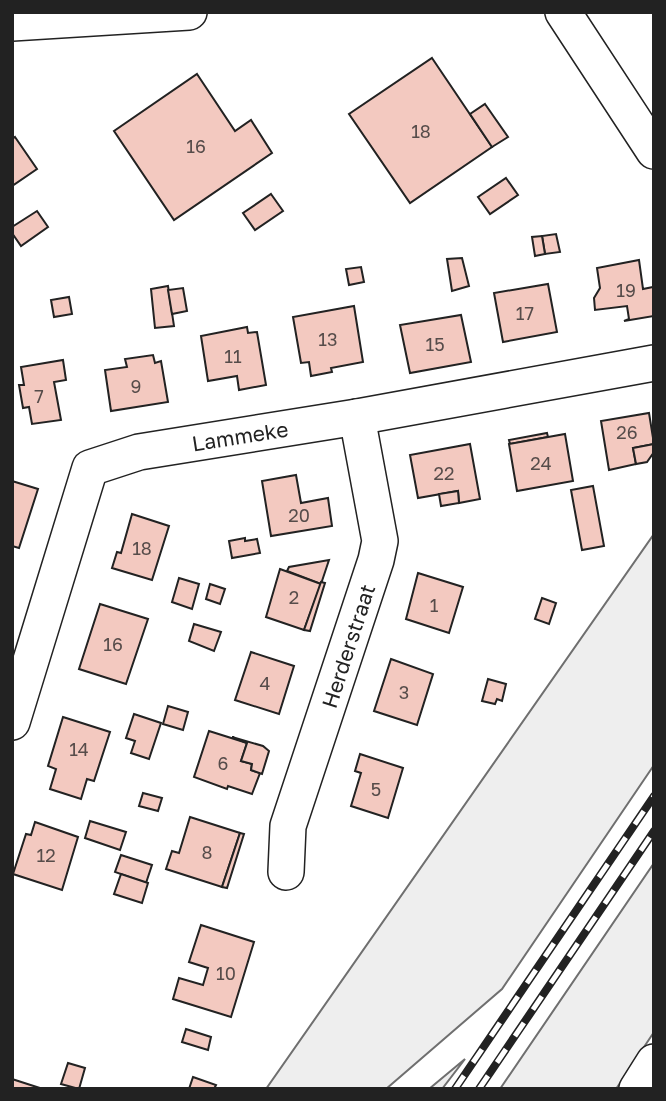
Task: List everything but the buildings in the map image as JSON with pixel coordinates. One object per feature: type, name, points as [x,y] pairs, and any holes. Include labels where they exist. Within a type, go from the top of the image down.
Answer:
[{"type":"street","points":[[12,23],[189,12]]},
{"type":"street","points":[[563,12],[654,151]]},
{"type":"street","name":"Lammeke","points":[[12,722],[90,468],[139,452],[357,417],[654,363]]},
{"type":"street","name":"Herderstraat","points":[[286,872],[288,826],[380,541],[357,417]]},
{"type":"street","points":[[637,1089],[654,1062]]},
{"type":"shaded area","points":[[654,534],[654,765],[502,989],[386,1089],[266,1089]]},
{"type":"shaded area","points":[[654,863],[654,1032],[616,1089],[500,1089]]},
{"type":"shaded area","points":[[465,1059],[442,1089],[429,1089]]},
{"type":"railway","points":[[455,1089],[654,796]]},
{"type":"railway","points":[[479,1089],[654,831]]}]
